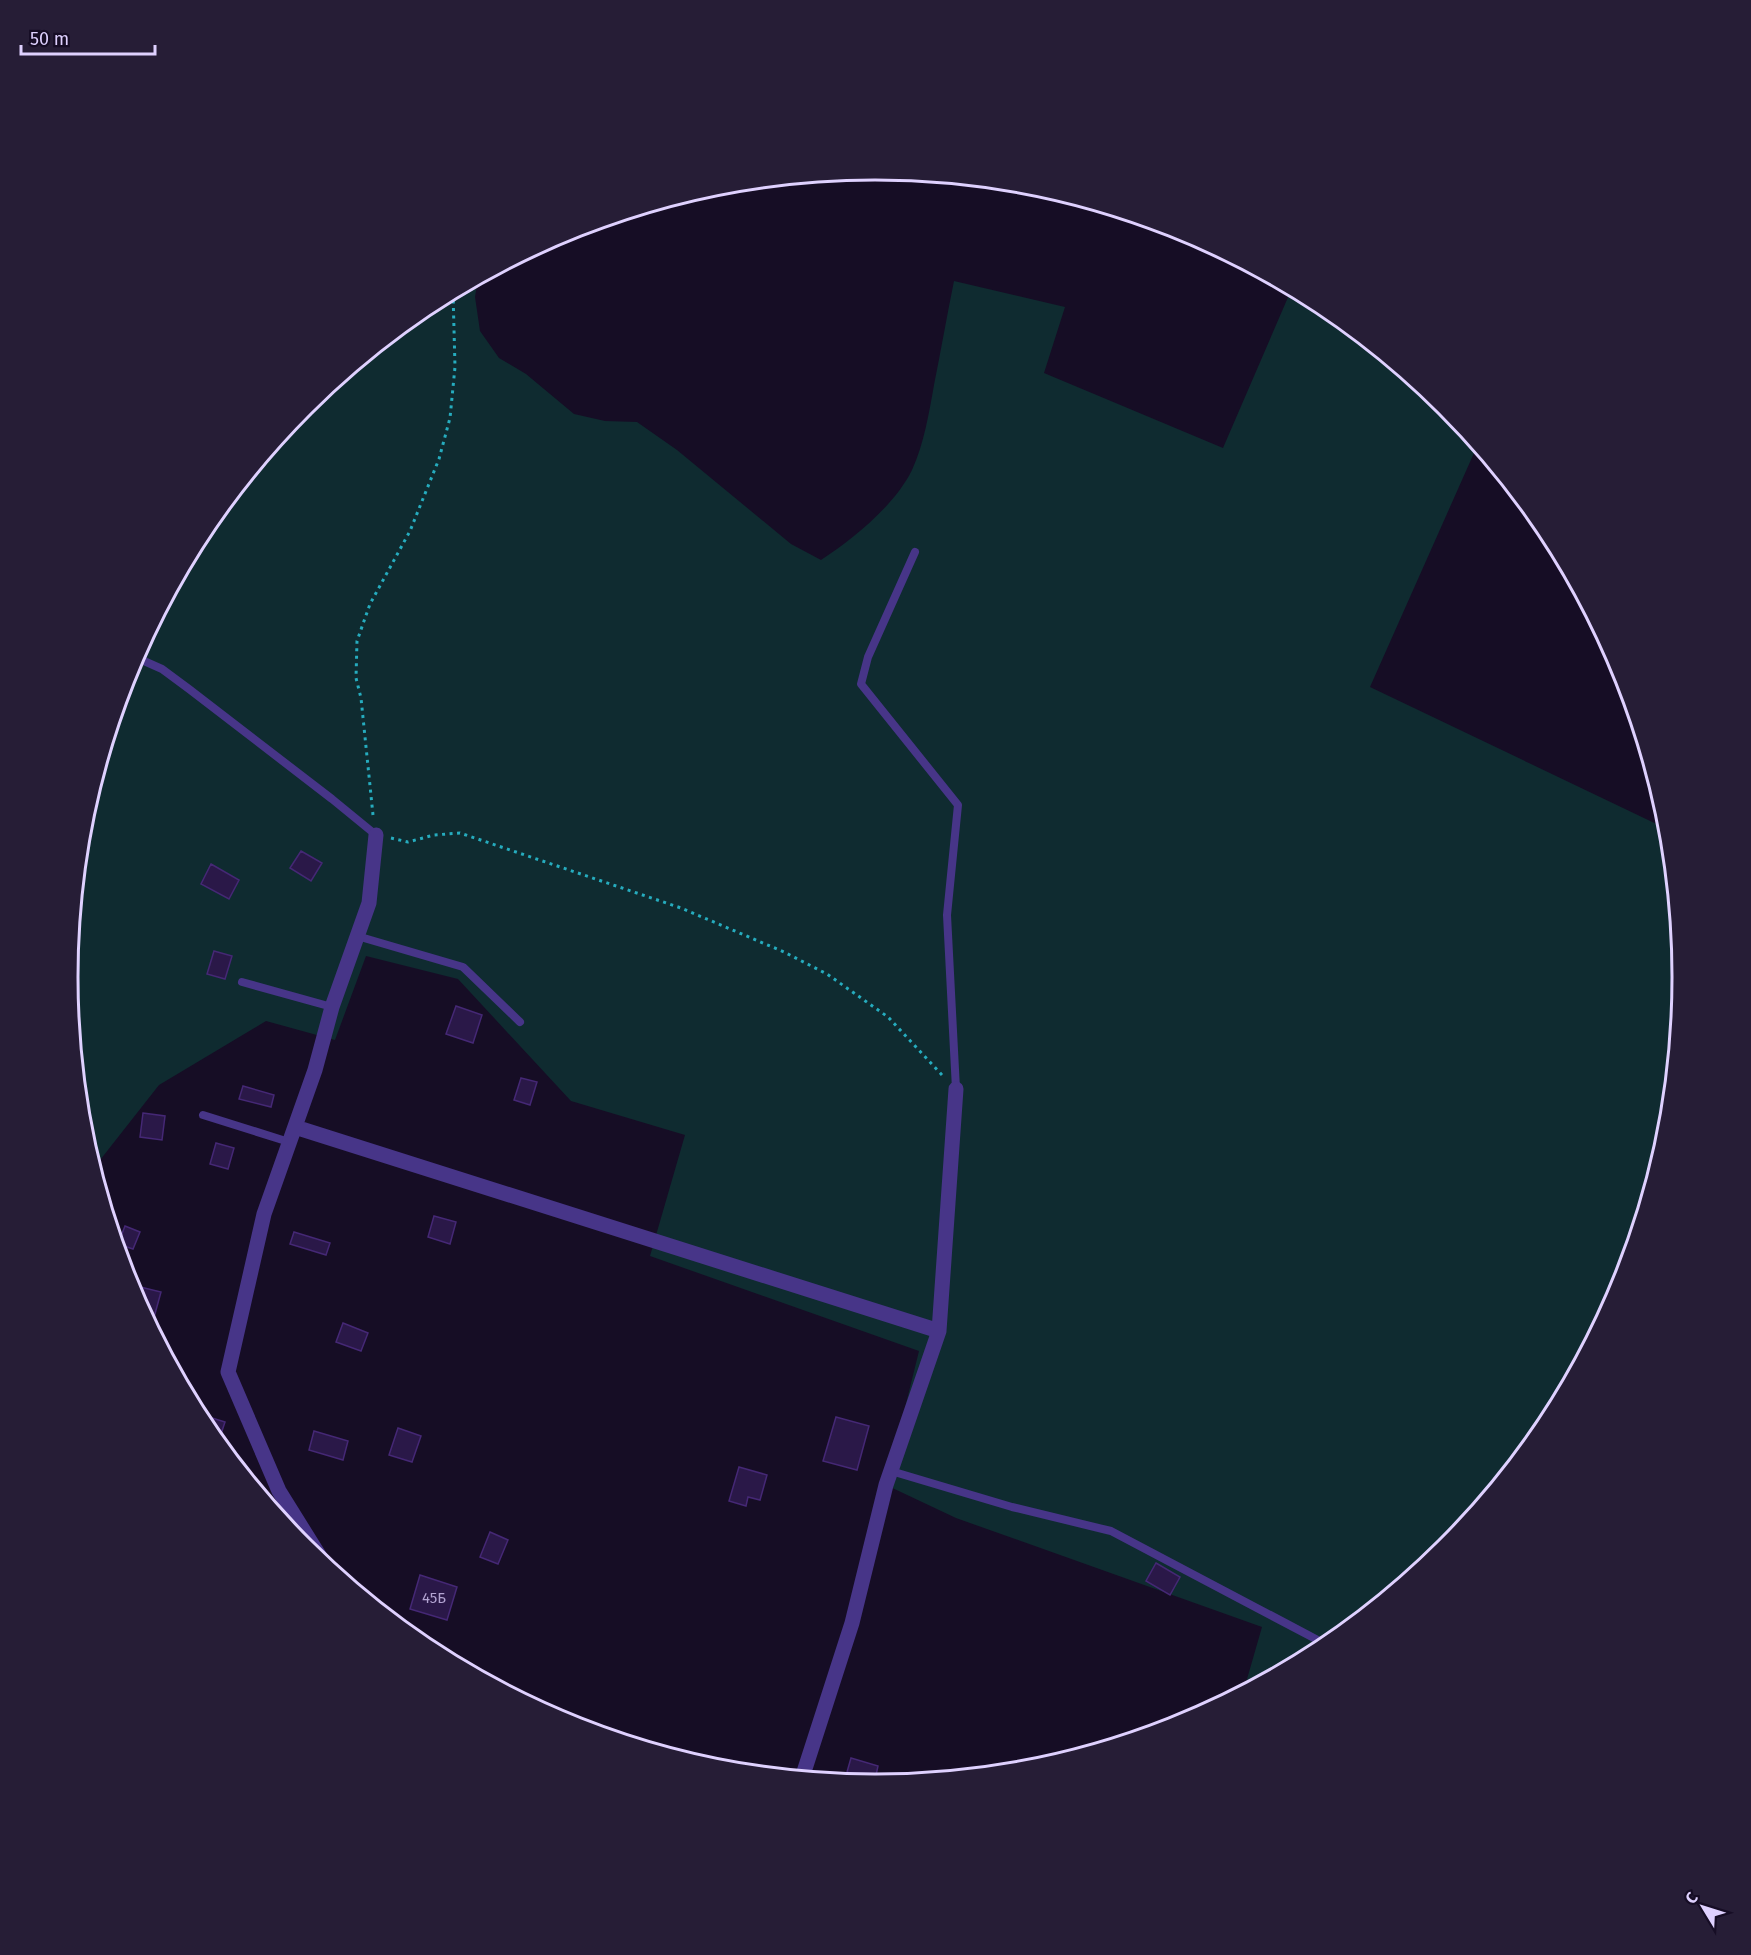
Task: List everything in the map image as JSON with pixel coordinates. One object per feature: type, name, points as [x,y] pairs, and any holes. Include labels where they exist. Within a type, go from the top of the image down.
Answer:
[{"type":"street","points":[[307,1535],[279,1491],[228,1372],[264,1214],[315,1070],[332,1007],[369,903],[376,835]]},
{"type":"street","points":[[804,1771],[852,1623],[891,1471],[939,1331],[956,1089]]},
{"type":"street","points":[[295,1126],[939,1331]]},
{"type":"lane","points":[[915,552],[868,657],[861,684],[958,806],[947,915],[956,1089]]},
{"type":"lane","points":[[144,661],[162,669],[189,688],[376,835]]},
{"type":"lane","points":[[357,936],[463,967],[520,1022]]},
{"type":"lane","points":[[242,982],[332,1007]]},
{"type":"lane","points":[[203,1115],[289,1142]]},
{"type":"lane","points":[[891,1471],[1012,1507],[1111,1531],[1319,1641]]},
{"type":"path","points":[[453,301],[455,367],[450,418],[439,459],[410,531],[370,604],[357,641],[356,678],[361,698],[376,835],[408,842],[434,835],[460,833],[681,908],[784,951],[827,974],[888,1017],[956,1089]]},
{"type":"green space","points":[[954,281],[1065,307],[1044,373],[1223,448],[1289,296],[1319,314],[1401,378],[1475,452],[1370,687],[1658,825],[1671,925],[1673,978],[1666,1082],[1658,1133],[1631,1234],[1591,1330],[1539,1421],[1475,1503],[1439,1541],[1401,1577],[1319,1641],[1246,1683],[1262,1627],[956,1518],[886,1485],[919,1351],[650,1256],[685,1135],[571,1101],[458,979],[366,956],[335,1040],[266,1021],[159,1085],[100,1161],[85,1082],[80,1030],[78,978],[80,925],[93,822],[120,721],[139,672],[160,625],[212,534],[276,452],[350,378],[390,345],[432,314],[477,287],[475,297],[480,331],[499,358],[526,374],[574,414],[605,421],[637,422],[677,450],[791,544],[821,560],[872,520],[895,496],[912,470],[926,428]]},
{"type":"building","points":[[301,851],[322,863],[311,881],[290,868]]},
{"type":"building","points":[[211,864],[239,880],[229,899],[201,884]]},
{"type":"building","points":[[214,951],[232,956],[225,979],[207,974]]},
{"type":"building","points":[[456,1006],[482,1015],[473,1043],[446,1034]]},
{"type":"building","points":[[521,1078],[537,1082],[530,1105],[514,1100]]},
{"type":"building","points":[[243,1086],[274,1095],[271,1107],[239,1099]]},
{"type":"building","points":[[143,1113],[165,1116],[162,1140],[140,1137]]},
{"type":"building","points":[[216,1143],[234,1148],[228,1169],[210,1164]]},
{"type":"building","points":[[434,1216],[456,1222],[450,1244],[428,1237]]},
{"type":"building","points":[[125,1226],[140,1232],[133,1249],[125,1246],[121,1236]]},
{"type":"building","points":[[294,1232],[330,1243],[326,1255],[290,1244]]},
{"type":"building","points":[[141,1287],[161,1292],[154,1317]]},
{"type":"building","points":[[343,1323],[368,1333],[361,1351],[336,1342]]},
{"type":"building","points":[[210,1417],[225,1422],[221,1433]]},
{"type":"building","points":[[836,1417],[869,1426],[857,1470],[823,1461]]},
{"type":"building","points":[[398,1428],[421,1436],[412,1462],[389,1455]]},
{"type":"building","points":[[314,1431],[348,1441],[343,1460],[309,1450]]},
{"type":"building","points":[[739,1467],[767,1475],[760,1500],[748,1497],[746,1506],[729,1501]]},
{"type":"building","points":[[490,1532],[508,1540],[498,1564],[480,1557]]},
{"type":"building","points":[[1156,1563],[1180,1577],[1170,1595],[1146,1581]]},
{"type":"building","points":[[420,1575],[457,1587],[447,1620],[410,1609]]},
{"type":"building","points":[[851,1758],[878,1766],[876,1775],[847,1772]]}]
